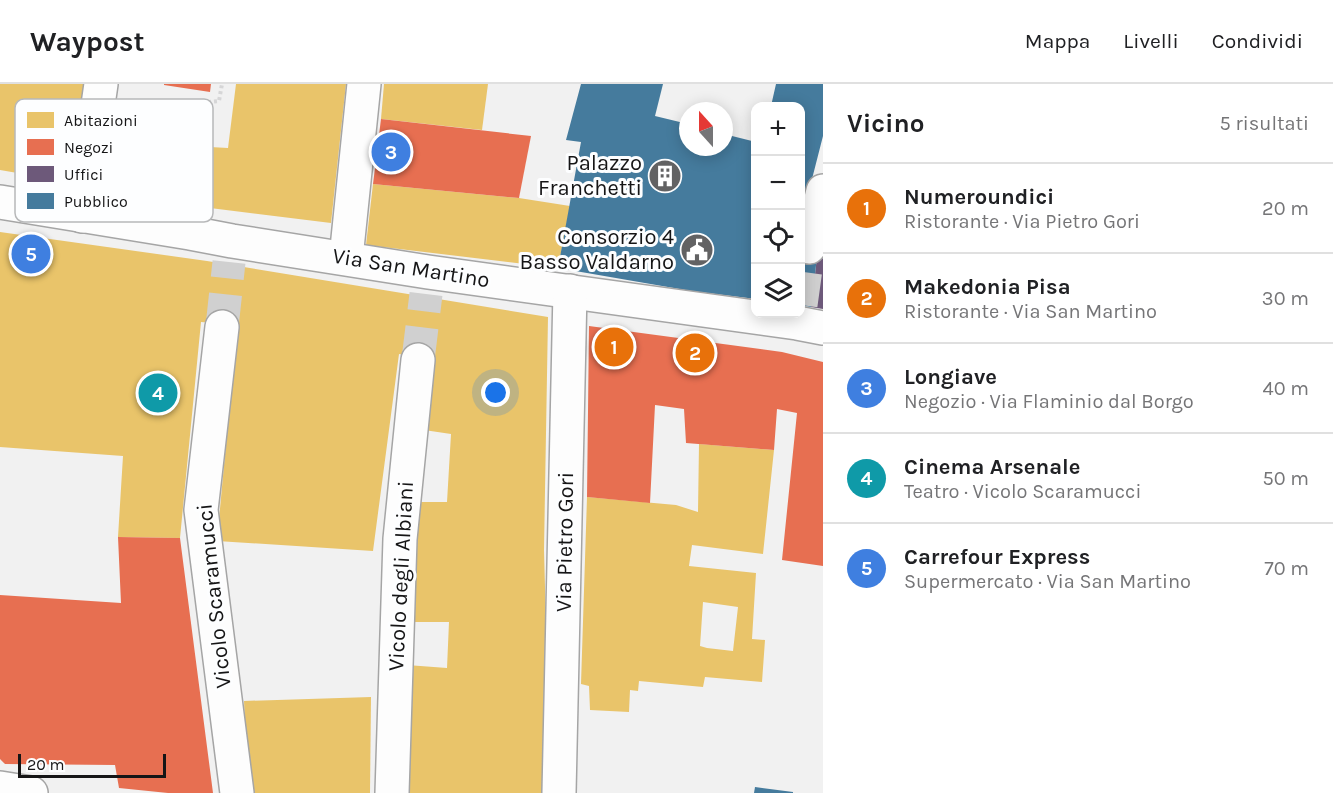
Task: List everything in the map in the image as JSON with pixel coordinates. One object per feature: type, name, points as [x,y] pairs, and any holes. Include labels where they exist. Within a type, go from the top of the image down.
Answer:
[{"type":"street","points":[[99,99],[101,84]]},
{"type":"street","points":[[346,258],[364,84]]},
{"type":"street","points":[[809,247],[823,191]]},
{"type":"street","name":"Via San Martino","points":[[0,202],[15,205]]},
{"type":"street","name":"Via San Martino","points":[[122,222],[190,232],[231,251],[346,258],[427,283],[570,291],[751,310]]},
{"type":"street","name":"Via Pietro Gori","points":[[560,793],[570,291]]},
{"type":"street","name":"Vicolo Scaramucci","points":[[222,327],[201,510],[237,793]]},
{"type":"street","name":"Vicolo degli Albiani","points":[[392,793],[400,539],[418,360]]},
{"type":"street","points":[[0,788],[31,793]]},
{"type":"path","points":[[213,102],[219,101],[222,84]]},
{"type":"building: Abitazioni","points":[[0,84],[91,84],[89,99],[15,99],[15,173],[0,170]]},
{"type":"building: Abitazioni","points":[[236,84],[346,84],[331,223],[213,208],[213,147],[228,148]]},
{"type":"building: Abitazioni","points":[[384,84],[488,84],[482,130],[381,119]]},
{"type":"building: Abitazioni","points":[[373,184],[519,198],[570,206],[558,268],[366,245]]},
{"type":"building: Abitazioni","points":[[0,232],[207,261],[548,317],[544,550],[546,624],[544,793],[402,793],[407,665],[447,668],[449,622],[413,622],[417,502],[447,502],[451,434],[424,430],[432,360],[399,354],[373,551],[217,541],[237,325],[201,322],[180,538],[118,537],[123,456],[0,447]]},
{"type":"building: Abitazioni","points":[[699,444],[774,450],[763,554],[692,545],[689,566],[756,573],[752,639],[765,640],[762,682],[705,677],[703,687],[639,681],[638,691],[630,690],[629,712],[590,710],[589,686],[581,684],[587,497],[676,505],[698,512]],"holes":[[[703,602],[738,607],[733,651],[700,646]]]},
{"type":"building: Abitazioni","points":[[371,697],[370,793],[248,793],[244,701]]},
{"type":"building: Negozi","points":[[164,84],[211,84],[210,92]]},
{"type":"building: Negozi","points":[[381,119],[531,136],[519,198],[373,184]]},
{"type":"building: Negozi","points":[[589,326],[782,352],[823,362],[823,566],[782,560],[797,413],[777,409],[774,450],[686,443],[684,409],[655,405],[650,503],[587,497]]},
{"type":"building: Negozi","points":[[118,537],[180,538],[213,793],[168,793],[119,788],[115,765],[5,764],[0,759],[0,595],[121,603]]},
{"type":"building: Uffici","points":[[823,233],[823,309],[811,307],[818,249]]},
{"type":"building: Pubblico","name":"Palazzo Franchetti","points":[[581,84],[663,84],[655,116],[679,122],[679,156],[733,156],[733,136],[751,141],[751,298],[691,291],[558,268],[581,142],[566,140]]},
{"type":"building: Pubblico","points":[[776,84],[823,84],[823,136],[805,206],[805,102],[772,102]]},
{"type":"building: Pubblico","points":[[805,246],[818,249],[811,307],[805,306]]},
{"type":"building: Pubblico","points":[[755,787],[793,792],[793,793],[754,793]]},
{"type":"tunnel","points":[[805,276],[809,247]]},
{"type":"tunnel","points":[[222,327],[229,262]]},
{"type":"tunnel","points":[[418,360],[426,294]]},
{"type":"place","name":"Longiave","points":[[391,152]]},
{"type":"place","name":"Palazzo Franchetti","points":[[665,176]]},
{"type":"place","name":"Consorzio 4 Basso Valdarno","points":[[697,250]]},
{"type":"place","name":"Carrefour Express","points":[[31,254]]},
{"type":"place","name":"Numeroundici","points":[[614,347]]},
{"type":"place","name":"Makedonia Pisa","points":[[695,353]]},
{"type":"place","name":"Cinema Arsenale","points":[[158,393]]}]
